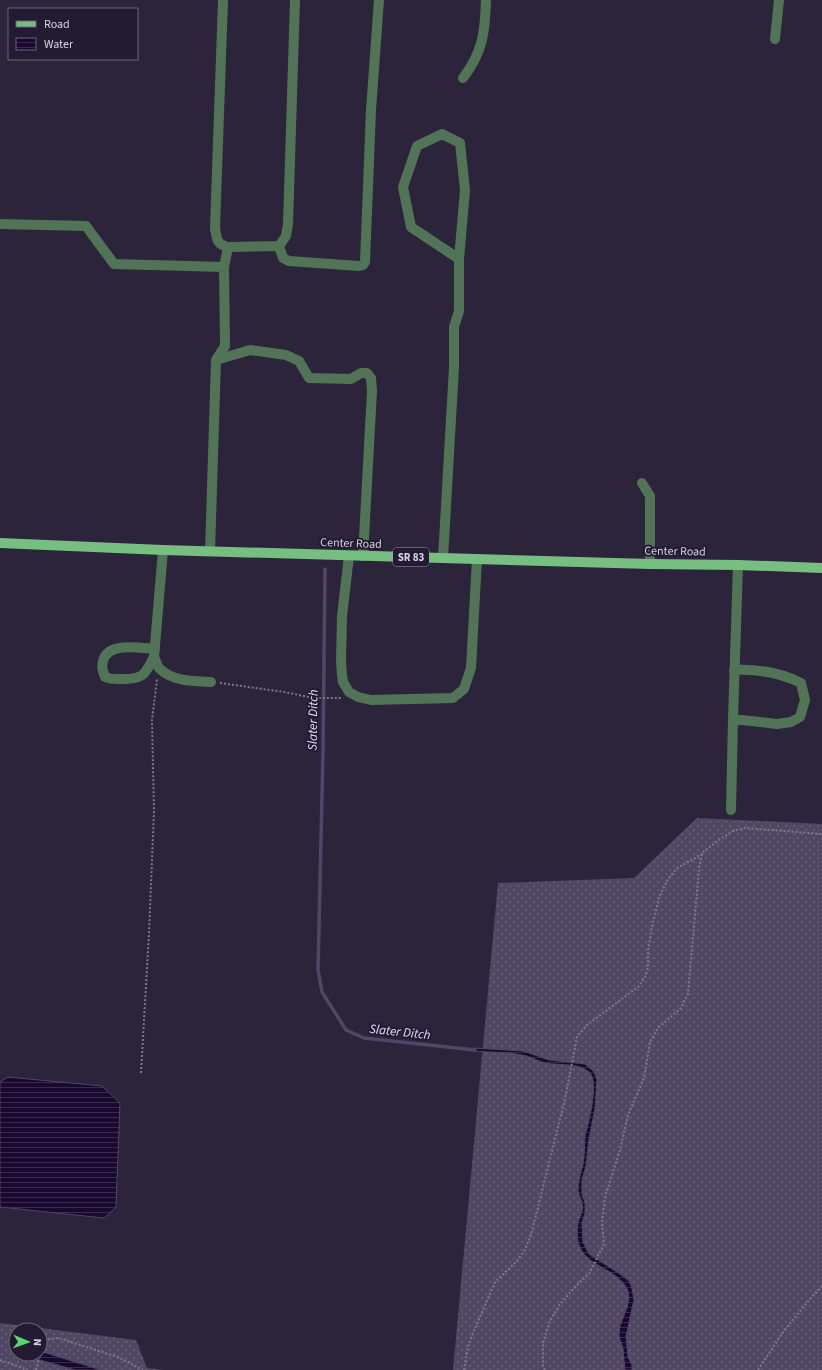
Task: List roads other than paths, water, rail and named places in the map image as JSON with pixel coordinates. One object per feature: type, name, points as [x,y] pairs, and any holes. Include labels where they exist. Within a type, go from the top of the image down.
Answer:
[{"type":"main road","name":"Center Road","points":[[0,543],[349,556],[822,568]]},
{"type":"street","points":[[223,0],[215,228],[218,242],[221,245],[228,247],[279,246]]},
{"type":"street","points":[[279,246],[286,236],[288,224],[295,0]]},
{"type":"street","points":[[279,246],[283,258],[289,261],[359,266],[366,262],[371,110],[379,0]]},
{"type":"street","points":[[463,78],[472,66],[481,46],[484,34],[486,0]]},
{"type":"street","points":[[775,39],[779,0]]},
{"type":"street","points":[[443,558],[454,367],[454,327],[459,311],[459,259],[465,190],[460,143],[442,134],[417,146],[403,187],[411,227],[459,259]]},
{"type":"street","points":[[0,224],[86,226],[114,264],[224,267]]},
{"type":"street","points":[[210,551],[216,360],[225,346],[224,267],[228,247]]},
{"type":"street","points":[[216,360],[250,350],[286,355],[299,362],[309,378],[350,379],[361,373],[367,373],[371,378],[372,391],[363,556]]},
{"type":"street","points":[[642,483],[650,496],[650,564]]},
{"type":"street","points":[[163,550],[155,653],[158,668],[182,680],[211,682]]},
{"type":"street","points":[[349,556],[342,616],[341,661],[343,682],[349,692],[358,697],[371,700],[453,698],[464,688],[471,668],[477,559]]},
{"type":"street","points":[[731,810],[738,565]]},
{"type":"street","points":[[127,647],[155,653],[145,673],[140,677],[133,679],[111,679],[106,677],[102,670],[102,662],[105,655],[110,651],[127,647]]},
{"type":"street","points":[[733,719],[777,724],[791,722],[800,717],[805,700],[801,683],[789,676],[747,669],[734,670]]},
{"type":"water","points":[[471,1048],[523,1051],[549,1060],[585,1064],[594,1072],[597,1079],[595,1109],[589,1139],[586,1166],[582,1180],[582,1194],[585,1203],[585,1213],[582,1223],[583,1242],[589,1254],[629,1281],[632,1288],[634,1300],[626,1336],[628,1357],[632,1365],[632,1370],[625,1370],[623,1349],[619,1336],[629,1299],[626,1287],[617,1277],[586,1257],[582,1252],[577,1234],[579,1219],[582,1213],[582,1203],[578,1187],[584,1161],[585,1136],[592,1103],[592,1077],[589,1072],[579,1067],[545,1063],[528,1056],[516,1054],[470,1051]]},
{"type":"water","points":[[8,1077],[102,1086],[120,1103],[116,1207],[104,1218],[0,1207],[0,1082]]},
{"type":"water","points":[[48,1353],[101,1370],[75,1370],[47,1362]]},
{"type":"waterway","name":"Slater Ditch","points":[[325,569],[318,970],[322,992],[346,1030],[364,1038],[475,1050]]}]
